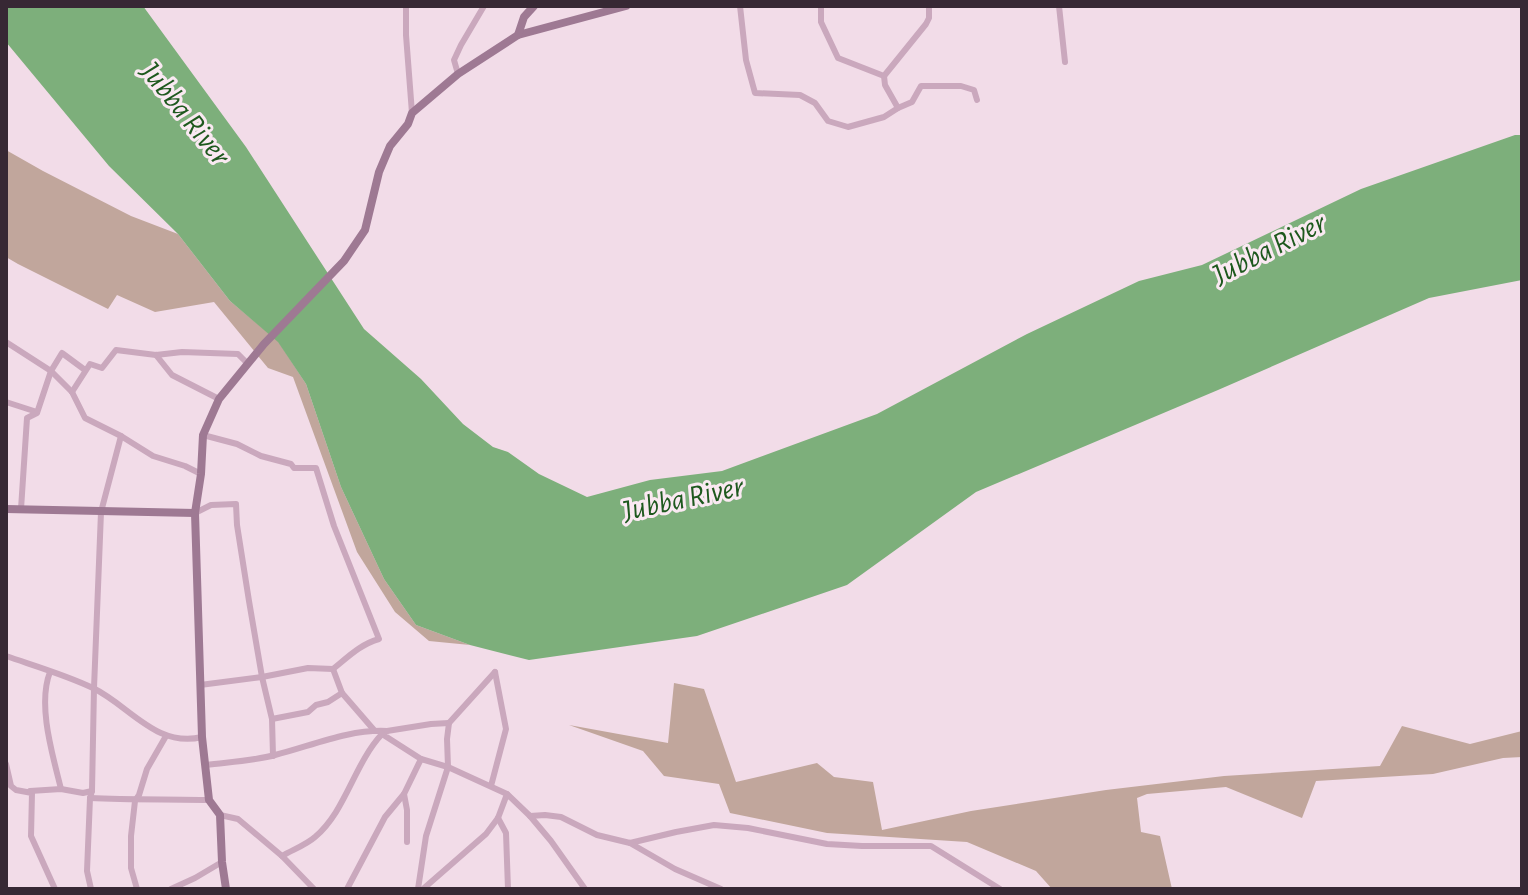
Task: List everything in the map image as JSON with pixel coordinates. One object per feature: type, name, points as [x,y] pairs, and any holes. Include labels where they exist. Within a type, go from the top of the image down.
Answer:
[{"type":"main road","points":[[518,35],[524,17],[534,6]]},
{"type":"main road","points":[[226,889],[220,815],[209,800],[202,737],[195,513],[203,435],[219,399],[264,344],[344,261],[365,230],[379,172],[390,146],[408,124],[412,113],[458,74],[518,35],[626,6]]},
{"type":"main road","points":[[6,509],[195,513]]},
{"type":"street","points":[[406,6],[412,113]]},
{"type":"street","points":[[458,74],[454,60],[484,6]]},
{"type":"street","points":[[740,6],[746,60],[755,93],[800,95],[815,103],[828,121],[848,127],[884,117],[912,102],[921,86],[961,86],[974,90],[977,100]]},
{"type":"street","points":[[821,6],[821,22],[838,58],[884,76]]},
{"type":"street","points":[[898,108],[885,85],[884,76],[926,24],[929,6]]},
{"type":"street","points":[[1059,6],[1065,62]]},
{"type":"street","points":[[6,342],[51,371],[72,392],[85,418],[153,456],[201,474]]},
{"type":"street","points":[[72,392],[90,364],[102,368],[116,350],[156,355],[182,352],[238,354],[248,364]]},
{"type":"street","points":[[21,509],[27,418],[37,413],[51,371],[62,353],[85,370]]},
{"type":"street","points":[[156,355],[172,375],[219,399]]},
{"type":"street","points":[[6,402],[37,413]]},
{"type":"street","points":[[200,685],[308,668],[333,669],[369,642],[379,639],[334,526],[316,468],[294,468],[291,464],[261,456],[237,444],[203,435]]},
{"type":"street","points":[[91,889],[87,871],[101,512],[121,436]]},
{"type":"street","points":[[195,513],[211,505],[236,504],[262,677],[272,719],[273,756]]},
{"type":"street","points":[[6,656],[94,688],[166,736],[189,740],[202,737]]},
{"type":"street","points":[[333,669],[342,693],[374,730]]},
{"type":"street","points":[[50,672],[46,695],[48,732],[61,789]]},
{"type":"street","points":[[421,889],[426,836],[448,767],[449,723],[495,672],[506,729],[491,786]]},
{"type":"street","points":[[272,719],[308,712],[342,693]]},
{"type":"street","points":[[206,765],[273,756],[374,730],[384,732],[449,723]]},
{"type":"street","points":[[384,732],[421,759],[448,767],[507,794],[551,841],[585,889]]},
{"type":"street","points":[[282,856],[315,837],[332,818],[369,747],[384,732]]},
{"type":"street","points":[[137,889],[131,868],[135,801],[147,769],[166,736]]},
{"type":"street","points":[[347,889],[385,817],[404,794],[421,759]]},
{"type":"street","points":[[6,764],[11,786],[32,793],[31,836],[55,889]]},
{"type":"street","points":[[22,791],[61,789],[135,801],[156,798],[209,800]]},
{"type":"street","points":[[404,794],[407,842]]},
{"type":"street","points":[[421,889],[486,834],[498,818],[507,794]]},
{"type":"street","points":[[220,815],[238,819],[314,888]]},
{"type":"street","points":[[530,816],[561,817],[597,835],[630,843],[675,869],[721,889]]},
{"type":"street","points":[[498,818],[506,833],[508,889]]},
{"type":"street","points":[[630,843],[714,825],[748,828],[827,844],[931,846],[1000,889]]},
{"type":"street","points":[[171,889],[222,862]]},
{"type":"shaded area","points":[[6,150],[131,216],[178,234],[230,301],[278,341],[306,384],[341,487],[384,579],[416,625],[470,645],[429,641],[395,612],[357,552],[293,377],[268,368],[214,302],[155,312],[117,295],[108,309],[6,257]]},
{"type":"shaded area","points":[[674,683],[704,689],[736,782],[817,763],[834,777],[873,782],[882,830],[971,811],[1106,790],[1224,776],[1380,766],[1402,726],[1470,744],[1522,731],[1522,757],[1503,758],[1433,774],[1316,781],[1302,818],[1226,787],[1147,794],[1137,798],[1141,832],[1160,836],[1172,889],[1052,889],[1036,871],[967,842],[827,833],[730,813],[719,784],[664,776],[643,751],[569,725],[668,743]]},
{"type":"water","name":"Jubba River","points":[[6,6],[143,6],[246,147],[364,329],[421,379],[463,424],[493,447],[508,452],[539,474],[587,497],[650,480],[722,471],[877,414],[1027,334],[1139,281],[1202,265],[1361,189],[1515,135],[1522,135],[1522,280],[1429,298],[976,492],[847,585],[697,636],[529,660],[470,645],[416,625],[384,579],[341,487],[306,384],[278,342],[230,301],[178,234],[109,166],[6,42]]}]
